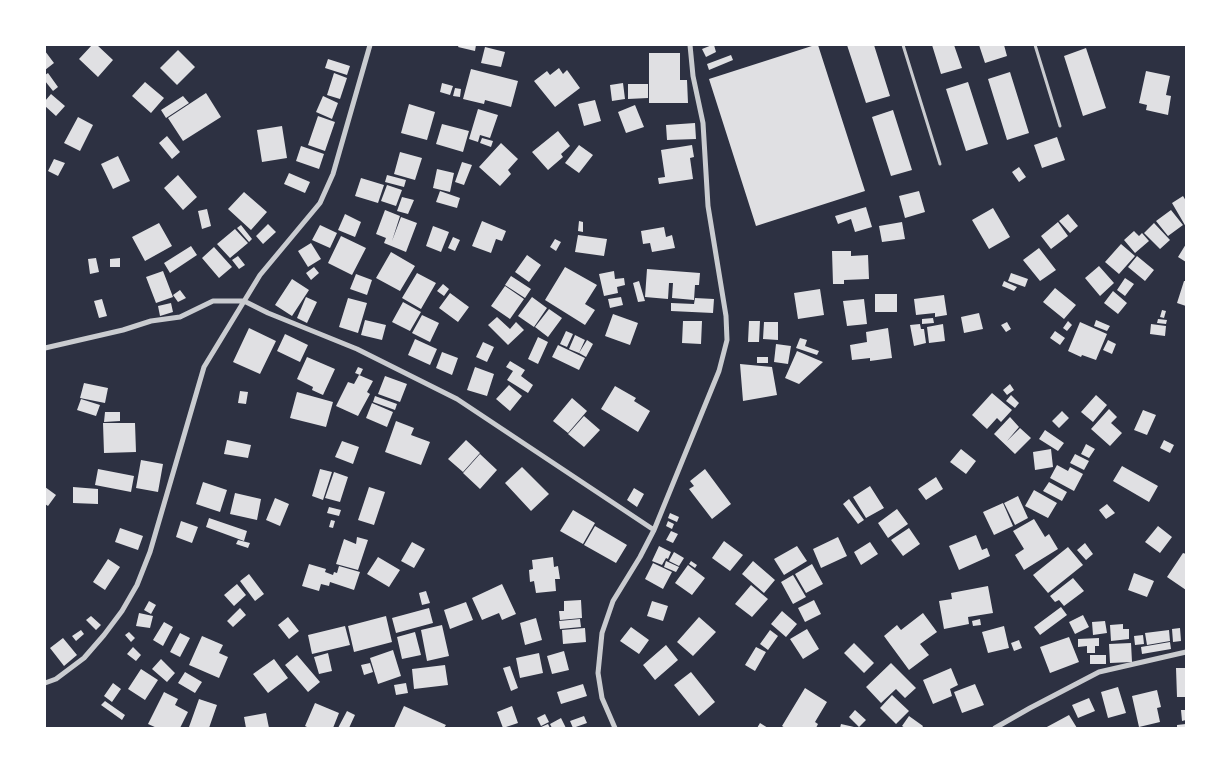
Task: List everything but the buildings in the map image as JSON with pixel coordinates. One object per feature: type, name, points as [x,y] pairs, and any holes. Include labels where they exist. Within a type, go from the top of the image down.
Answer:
[{"type":"street","points":[[45,683],[56,679],[84,658],[104,635],[137,585],[150,552],[204,367],[260,275],[320,203],[333,174],[370,45]]},
{"type":"street","points":[[615,728],[602,698],[598,673],[602,633],[613,601],[654,530],[719,370],[727,340],[726,316],[708,206],[703,123],[692,76],[690,45]]},
{"type":"street","points":[[45,348],[124,330],[151,321],[180,317],[213,300],[244,301],[268,313],[357,349],[457,398],[654,530]]},
{"type":"street","points":[[995,728],[1099,672],[1186,652]]},
{"type":"lane","points":[[903,45],[940,164]]},
{"type":"lane","points":[[1035,45],[1060,126]]}]
